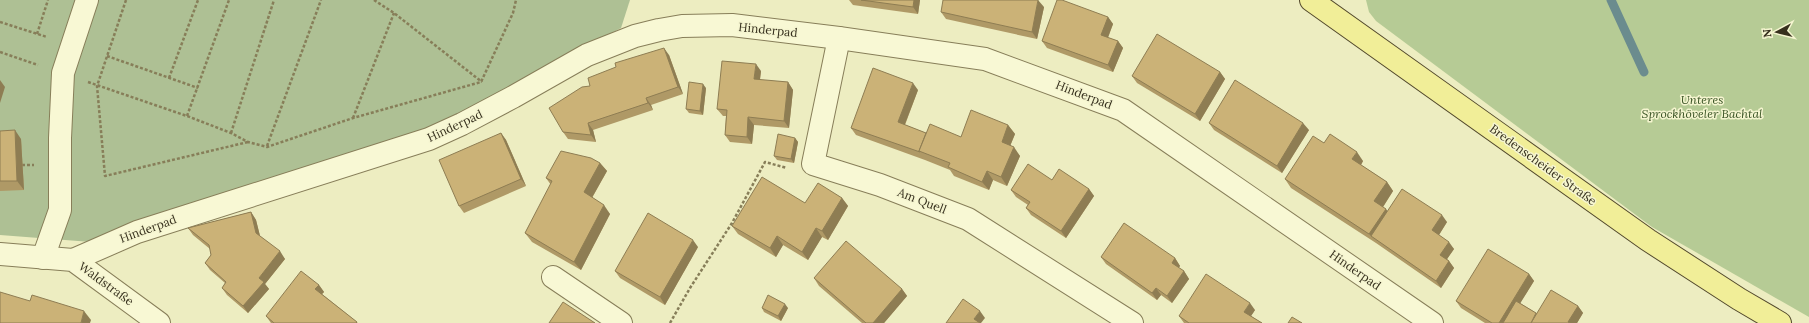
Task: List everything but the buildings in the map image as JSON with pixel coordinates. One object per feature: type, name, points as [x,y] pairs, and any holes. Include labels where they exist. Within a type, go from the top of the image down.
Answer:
[{"type":"main road","name":"Bredenscheider Straße","points":[[1311,0],[1648,240],[1739,299],[1780,323]]},
{"type":"street","points":[[42,258],[60,210],[60,138],[63,73],[87,0]]},
{"type":"street","name":"Hinderpad","points":[[73,260],[137,232],[428,139],[462,124],[587,55],[635,36],[682,26],[732,26],[839,38],[985,59],[1123,110],[1432,323]]},
{"type":"street","name":"Am Quell","points":[[839,38],[813,164],[880,185],[968,219],[1132,323]]},
{"type":"street","name":"Waldstraße","points":[[0,254],[73,260],[159,323]]},
{"type":"street","points":[[553,277],[620,323]]},
{"type":"path","points":[[37,34],[48,0]]},
{"type":"path","points":[[126,0],[97,86],[104,176],[248,142]]},
{"type":"path","points":[[169,78],[198,0]]},
{"type":"path","points":[[188,116],[229,0]]},
{"type":"path","points":[[231,133],[274,0]]},
{"type":"path","points":[[267,147],[321,0]]},
{"type":"path","points":[[374,0],[394,13],[482,82]]},
{"type":"path","points":[[482,82],[513,13],[516,0]]},
{"type":"path","points":[[353,118],[394,13]]},
{"type":"path","points":[[0,22],[72,45]]},
{"type":"path","points":[[0,52],[188,116],[231,133],[248,142],[267,147],[353,118],[482,82]]},
{"type":"path","points":[[107,56],[198,88]]},
{"type":"path","points":[[670,323],[690,288],[732,223],[765,162]]},
{"type":"green space","points":[[0,0],[630,0],[621,28],[430,130],[91,242],[0,235]]},
{"type":"green space","name":"Unteres Sprockhöveler Bachtal","points":[[1366,0],[1809,0],[1809,317],[1652,227],[1376,21],[1369,12]]},
{"type":"waterway","points":[[1611,0],[1644,72]]}]
